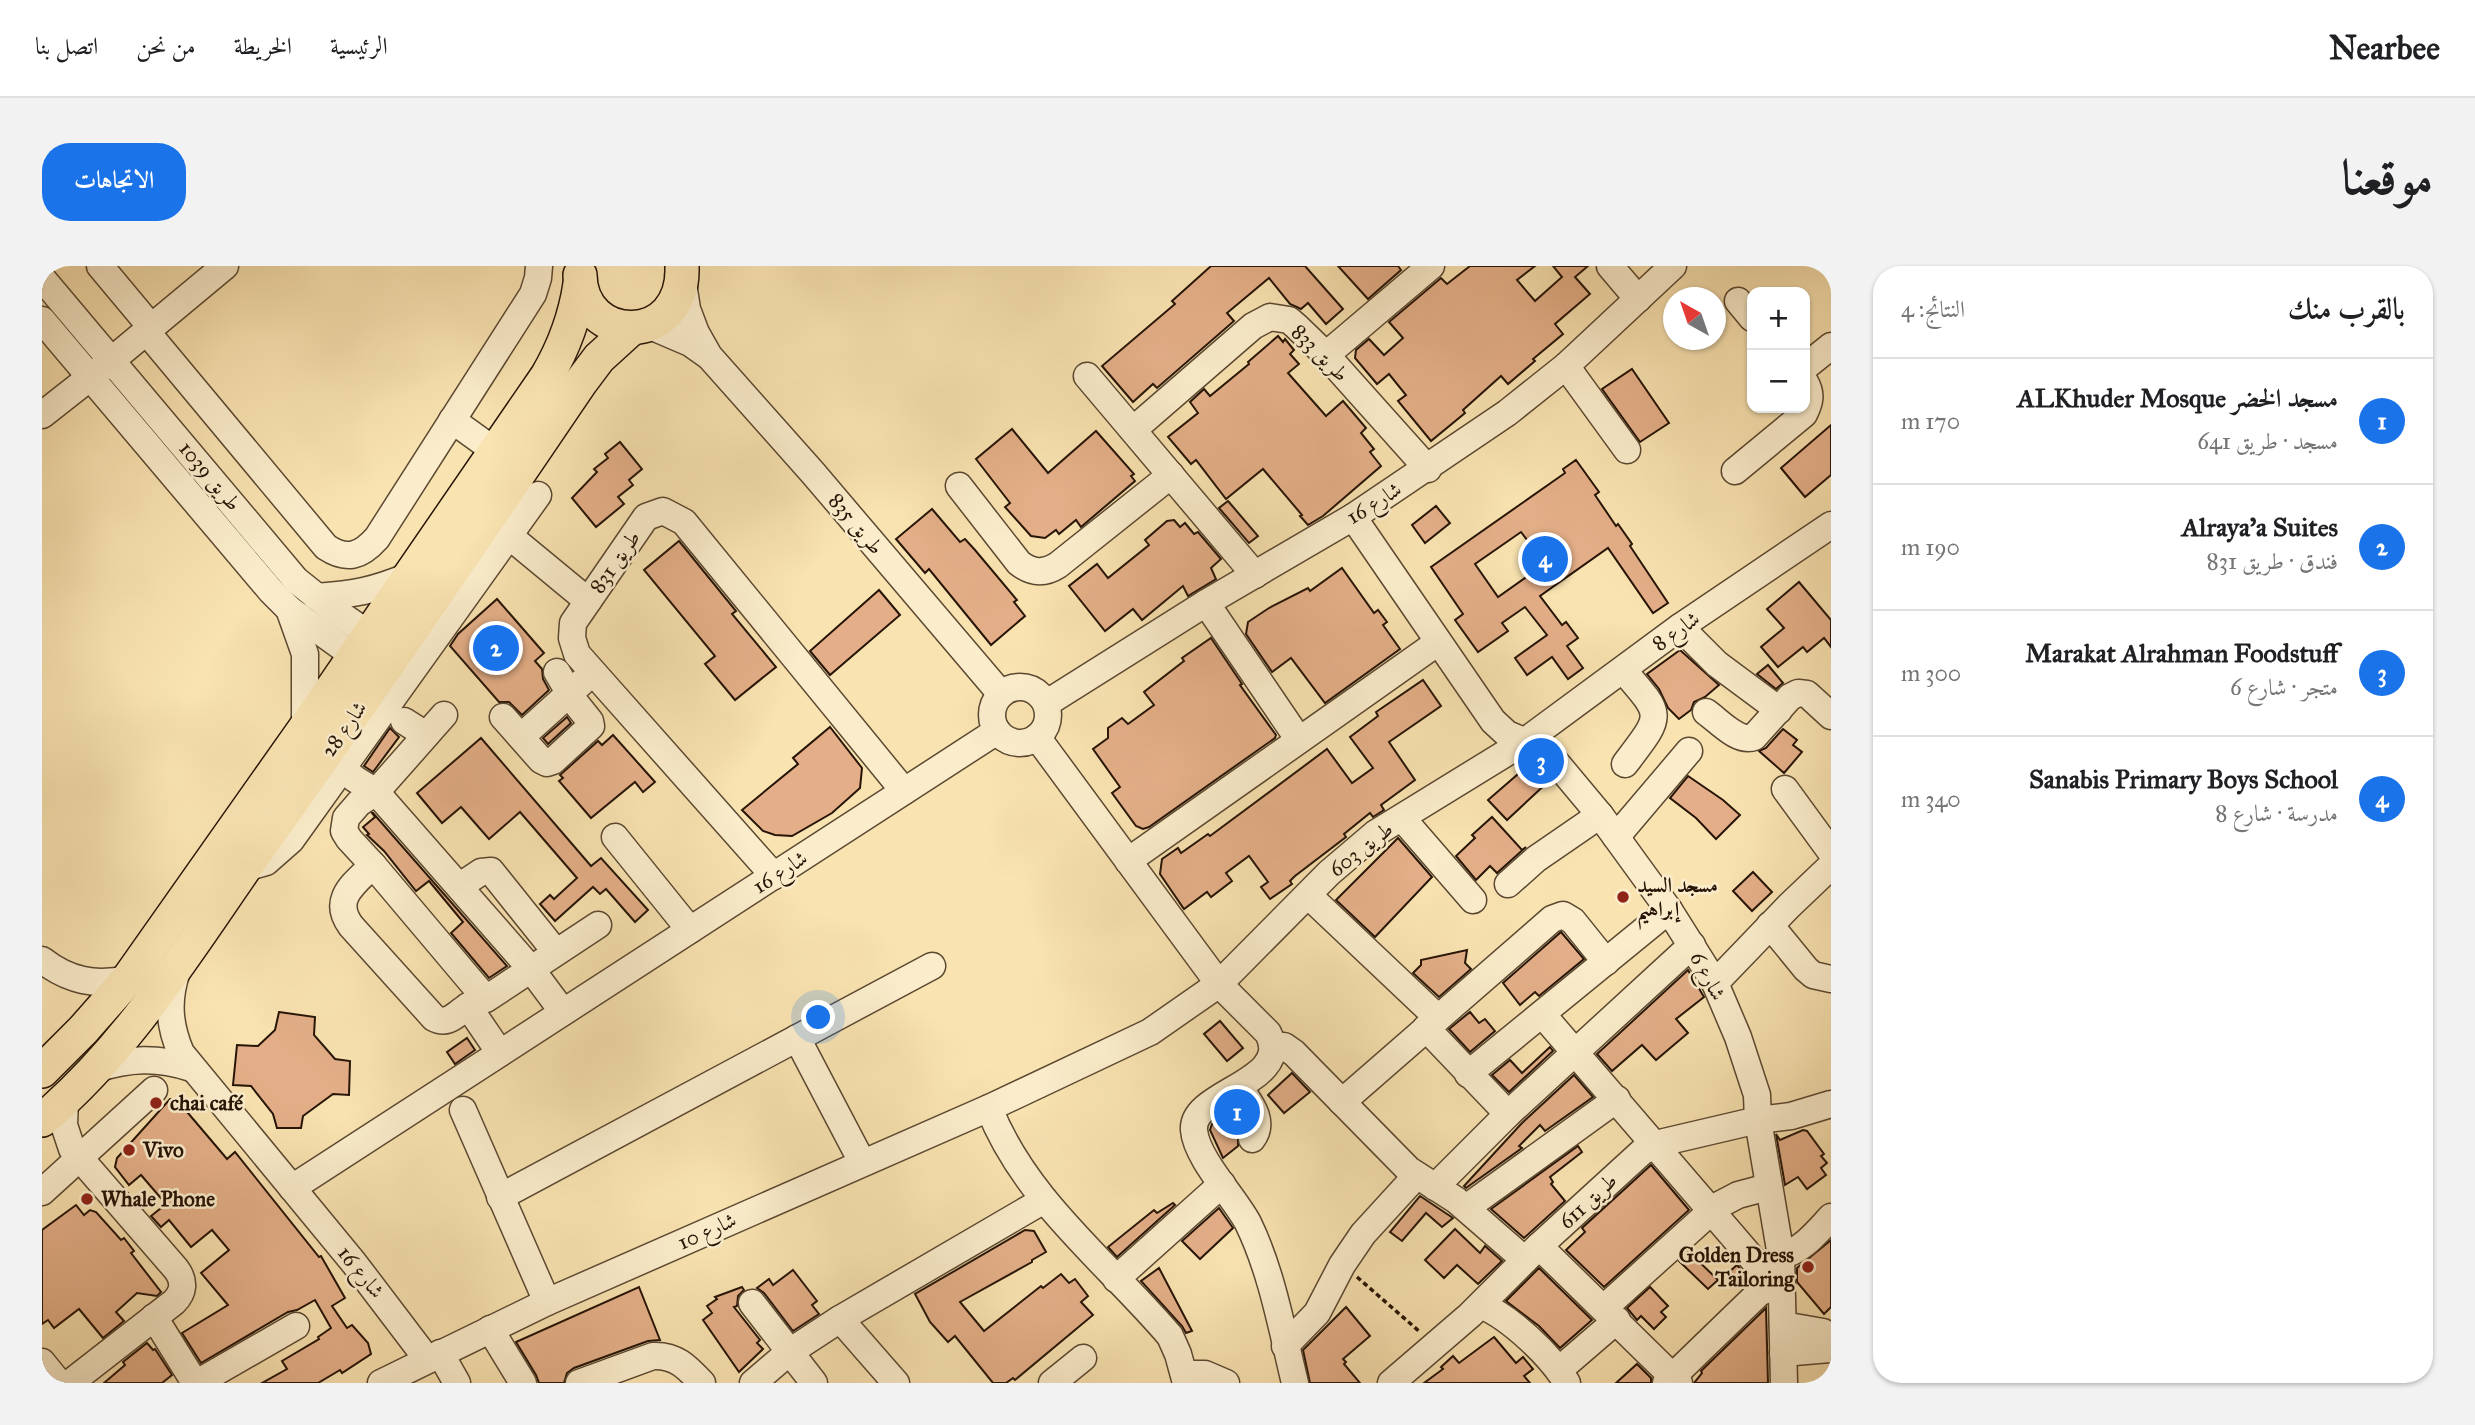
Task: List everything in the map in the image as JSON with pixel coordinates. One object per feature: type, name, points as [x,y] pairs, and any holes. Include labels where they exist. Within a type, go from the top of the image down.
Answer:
[{"type":"main road","name":"شارع 28","points":[[42,1071],[128,979],[305,729],[495,451],[557,359],[572,322],[581,275]]},
{"type":"main road","points":[[581,275],[589,304],[604,320],[617,326],[640,327]]},
{"type":"main road","name":"شارع 28","points":[[54,1110],[96,1069],[178,969],[245,868],[335,762],[390,664],[599,358],[640,327],[664,316],[677,302],[683,275]]},
{"type":"street","points":[[100,266],[326,547],[336,554],[348,555],[360,553],[377,538],[533,294],[539,266]]},
{"type":"street","points":[[42,415],[113,360],[225,266]]},
{"type":"street","points":[[1326,355],[1431,266]]},
{"type":"street","points":[[1610,266],[1638,299]]},
{"type":"street","name":"شارع 16","points":[[1047,703],[1206,603],[1353,517],[1507,413],[1566,366],[1673,266]]},
{"type":"street","name":"طريق 835","points":[[683,275],[687,309],[709,356],[813,473],[1000,694]]},
{"type":"street","name":"طريق 1039","points":[[42,278],[296,580],[316,597],[361,645]]},
{"type":"street","name":"طريق 833","points":[[1133,430],[1261,320],[1270,317],[1289,320],[1326,355],[1428,468]]},
{"type":"street","name":"طريق 1039","points":[[42,320],[271,591],[289,608],[361,645],[390,664]]},
{"type":"street","name":"طريق 835","points":[[640,327],[690,343],[709,356]]},
{"type":"street","points":[[1810,363],[1831,346]]},
{"type":"street","points":[[1566,366],[1627,450]]},
{"type":"street","points":[[1087,376],[1255,575]]},
{"type":"street","points":[[1735,471],[1804,413]]},
{"type":"street","points":[[452,420],[495,451]]},
{"type":"street","points":[[959,485],[1020,562],[1031,571],[1038,572],[1058,565],[1171,475]]},
{"type":"street","points":[[500,1053],[477,1003],[373,865],[344,831],[346,818],[359,803],[376,792],[402,720],[508,535],[538,495]]},
{"type":"street","name":"طريق 831","points":[[774,876],[577,654],[572,638],[573,623],[646,517],[663,511],[684,522],[904,792]]},
{"type":"street","name":"شارع 6","points":[[1353,517],[1493,721],[1507,734],[1549,754],[1600,814],[1669,910],[1715,983],[1738,1037],[1757,1095],[1758,1120],[1781,1271],[1784,1383]]},
{"type":"street","points":[[508,535],[588,601]]},
{"type":"street","name":"شارع 8","points":[[1524,742],[1681,627],[1828,535]]},
{"type":"street","points":[[316,597],[357,594],[409,576]]},
{"type":"street","points":[[1206,603],[1299,740]]},
{"type":"street","points":[[289,608],[305,654],[305,729]]},
{"type":"street","points":[[1681,627],[1727,672],[1779,710]]},
{"type":"street","points":[[1128,861],[1437,643]]},
{"type":"street","points":[[1623,670],[1650,700],[1655,710],[1651,731],[1625,764]]},
{"type":"street","points":[[521,737],[593,671]]},
{"type":"street","points":[[503,717],[541,760],[547,763],[571,746],[591,726],[557,672]]},
{"type":"street","points":[[1017,686],[1026,687],[1042,695],[1047,703],[1047,725],[1037,737],[1021,743],[1012,742],[997,731],[992,716],[1000,694],[1017,686]]},
{"type":"street","points":[[1706,712],[1739,737],[1747,739],[1754,737],[1790,697],[1798,692],[1807,694],[1826,716]]},
{"type":"street","points":[[444,715],[402,720],[335,762],[376,792],[531,969],[563,1012]]},
{"type":"street","name":"شارع 16","points":[[292,1188],[997,731]]},
{"type":"street","points":[[1037,737],[1219,984],[1270,1040],[1290,1049],[1426,1182],[1532,1253],[1611,1314],[1672,1381],[1781,1271],[1794,1252],[1806,1244],[1831,1217]]},
{"type":"street","name":"طريق 603","points":[[1219,984],[1352,852],[1524,742]]},
{"type":"street","points":[[1616,837],[1689,751]]},
{"type":"street","points":[[1785,789],[1831,852]]},
{"type":"street","points":[[1508,884],[1536,859],[1600,814]]},
{"type":"street","points":[[1402,818],[1473,900]]},
{"type":"street","points":[[615,837],[690,930]]},
{"type":"street","points":[[373,865],[345,897],[342,905],[347,920],[434,1018],[441,1021],[449,1020],[477,1003],[598,925]]},
{"type":"street","points":[[1715,983],[1831,866]]},
{"type":"street","points":[[460,886],[481,873],[491,871],[555,951]]},
{"type":"street","points":[[1308,895],[1432,1023],[1468,1074],[1508,1114]]},
{"type":"street","points":[[1468,1074],[1669,910]]},
{"type":"street","points":[[1342,1102],[1552,919],[1563,915],[1573,921],[1606,962]]},
{"type":"street","points":[[1770,925],[1806,969],[1813,975],[1831,979]]},
{"type":"street","points":[[1285,1346],[1317,1313],[1342,1265],[1363,1234],[1508,1114],[1692,945]]},
{"type":"street","points":[[42,960],[61,973],[83,981],[98,983],[128,979]]},
{"type":"street","points":[[500,1197],[932,965]]},
{"type":"street","name":"شارع 16","points":[[178,969],[172,985],[170,1020],[178,1045],[191,1068],[457,1383]]},
{"type":"street","name":"شارع 10","points":[[381,1383],[547,1302],[989,1108],[1150,1032],[1219,984]]},
{"type":"street","points":[[1542,1014],[1576,1050],[1653,1145],[1762,1270],[1771,1276],[1781,1271]]},
{"type":"street","points":[[797,1038],[862,1163]]},
{"type":"street","points":[[1270,1040],[1270,1059],[1267,1064],[1239,1087],[1204,1109],[1197,1118],[1194,1129],[1197,1140],[1248,1223],[1256,1243],[1265,1267],[1294,1383]]},
{"type":"street","points":[[96,1069],[127,1060],[143,1059],[167,1061],[191,1068]]},
{"type":"street","points":[[1239,1087],[1256,1114],[1258,1124],[1252,1139]]},
{"type":"street","points":[[42,1192],[154,1090]]},
{"type":"street","points":[[1466,1208],[1617,1099]]},
{"type":"street","name":"طريق 611","points":[[1391,1383],[1436,1346],[1532,1253],[1634,1159],[1653,1145],[1758,1120],[1791,1116],[1831,1104]]},
{"type":"street","points":[[989,1108],[1003,1140],[1044,1200],[1170,1336],[1185,1379],[1205,1374],[1226,1383]]},
{"type":"street","points":[[54,1110],[80,1159],[181,1275],[182,1290],[179,1297],[70,1383]]},
{"type":"street","points":[[463,1110],[547,1302]]},
{"type":"street","points":[[1116,1279],[1218,1178]]},
{"type":"street","points":[[1481,1305],[1505,1319],[1563,1376],[1611,1314],[1711,1211],[1731,1198],[1768,1187]]},
{"type":"street","points":[[753,1383],[788,1353],[840,1319],[1044,1200]]},
{"type":"street","points":[[752,1303],[788,1353],[814,1383]]},
{"type":"street","points":[[154,1317],[209,1380],[296,1326]]},
{"type":"street","points":[[840,1319],[896,1383]]},
{"type":"street","points":[[1783,1325],[1829,1338]]},
{"type":"street","points":[[490,1329],[523,1383]]},
{"type":"street","points":[[1783,1353],[1829,1338]]},
{"type":"street","points":[[579,1383],[653,1356],[681,1362],[702,1383]]},
{"type":"street","points":[[1052,1383],[1083,1358]]},
{"type":"street","points":[[42,1362],[60,1383]]},
{"type":"path","points":[[1342,1265],[1436,1346]]},
{"type":"building","points":[[1211,266],[1305,266],[1343,309],[1326,324],[1308,303],[1301,309],[1290,304],[1269,278],[1227,313],[1234,321],[1157,388],[1153,384],[1133,402],[1102,366],[1175,304],[1172,301]]},
{"type":"building","points":[[1338,266],[1398,266],[1401,270],[1368,299]]},
{"type":"building","points":[[1470,266],[1535,266],[1517,280],[1535,301],[1562,277],[1553,266],[1588,266],[1575,277],[1590,294],[1555,324],[1563,334],[1533,359],[1535,361],[1508,384],[1501,376],[1463,410],[1465,413],[1431,441],[1398,401],[1406,395],[1389,374],[1377,384],[1355,358],[1356,350],[1369,339],[1384,355],[1403,338],[1389,322],[1441,278],[1447,284]]},
{"type":"building","points":[[1278,336],[1283,342],[1285,339],[1294,350],[1290,354],[1299,364],[1288,373],[1326,416],[1343,401],[1366,428],[1361,433],[1374,449],[1370,452],[1381,466],[1323,516],[1308,525],[1263,469],[1226,499],[1196,460],[1191,464],[1168,437],[1198,413],[1190,402],[1204,389],[1210,396]]},
{"type":"building","points":[[1632,369],[1669,423],[1640,442],[1602,389]]},
{"type":"building","points":[[1831,425],[1831,475],[1805,497],[1781,468]]},
{"type":"building","points":[[1012,429],[1048,473],[1096,431],[1134,474],[1131,476],[1135,481],[1081,527],[1076,520],[1059,534],[1056,530],[1045,538],[1031,536],[1005,507],[1010,503],[976,459]]},
{"type":"building","points":[[620,442],[642,469],[629,480],[633,485],[618,497],[624,504],[596,527],[572,498],[597,472],[594,469],[608,458],[605,454]]},
{"type":"building","points":[[1576,460],[1599,492],[1595,495],[1632,544],[1630,546],[1668,603],[1653,613],[1608,548],[1540,596],[1562,625],[1566,622],[1578,638],[1567,646],[1583,668],[1568,679],[1552,657],[1527,675],[1515,658],[1547,635],[1525,607],[1502,623],[1508,631],[1478,652],[1455,620],[1463,614],[1431,567],[1565,473],[1563,469]],"holes":[[[1521,532],[1545,564],[1498,597],[1475,564]]]},
{"type":"building","points":[[1228,501],[1258,536],[1249,543],[1219,508]]},
{"type":"building","points":[[1436,506],[1450,523],[1425,543],[1412,525]]},
{"type":"building","points":[[932,509],[960,542],[965,539],[975,550],[1017,600],[1014,602],[1025,616],[991,645],[929,569],[925,573],[896,539]]},
{"type":"building","points":[[1174,520],[1180,527],[1185,523],[1194,534],[1198,532],[1221,559],[1211,568],[1216,579],[1188,596],[1183,586],[1142,620],[1133,609],[1105,631],[1069,586],[1097,564],[1108,578],[1149,545],[1145,540],[1167,521]]},
{"type":"building","points":[[679,541],[736,611],[732,614],[776,667],[735,700],[705,664],[715,656],[644,570]]},
{"type":"building","points":[[1342,568],[1374,613],[1378,610],[1387,622],[1383,625],[1400,649],[1325,703],[1291,658],[1272,672],[1246,634],[1248,622],[1308,588],[1310,591]]},
{"type":"building","points":[[1799,582],[1831,620],[1831,647],[1824,638],[1807,652],[1803,647],[1778,667],[1761,647],[1784,628],[1767,609]]},
{"type":"building","points":[[879,590],[900,615],[830,675],[810,651]]},
{"type":"building","points":[[497,599],[544,653],[535,661],[542,669],[543,679],[549,690],[522,715],[509,702],[499,702],[450,646],[458,634]]},
{"type":"building","points":[[1211,638],[1276,735],[1275,738],[1143,829],[1136,826],[1112,793],[1120,787],[1093,749],[1108,738],[1108,728],[1122,718],[1128,724],[1154,705],[1144,692],[1184,661],[1182,658]]},
{"type":"building","points":[[1680,650],[1719,685],[1694,702],[1691,710],[1679,719],[1668,708],[1659,689],[1647,674]]},
{"type":"building","points":[[1768,665],[1783,683],[1776,689],[1757,674]]},
{"type":"building","points":[[1423,680],[1441,706],[1389,742],[1415,780],[1381,805],[1384,810],[1373,817],[1370,813],[1344,834],[1346,837],[1295,876],[1290,881],[1292,884],[1270,899],[1261,887],[1268,882],[1249,856],[1226,873],[1232,881],[1211,897],[1207,892],[1184,909],[1160,874],[1162,859],[1178,848],[1181,853],[1208,834],[1210,836],[1327,749],[1352,783],[1373,768],[1350,737],[1378,716],[1376,712]]},
{"type":"building","points":[[567,717],[571,723],[548,744],[543,738]]},
{"type":"building","points":[[830,727],[862,768],[860,788],[832,813],[792,836],[763,831],[742,810],[798,764],[793,758]]},
{"type":"building","points":[[390,728],[399,737],[373,772],[364,766]]},
{"type":"building","points":[[1783,729],[1797,740],[1793,745],[1802,752],[1784,773],[1759,751],[1766,748]]},
{"type":"building","points":[[613,735],[655,782],[643,792],[635,782],[591,818],[559,781],[563,778],[560,775],[598,741],[602,745]]},
{"type":"building","points":[[481,738],[591,866],[601,858],[648,910],[635,922],[606,889],[600,894],[593,887],[555,921],[540,904],[550,895],[554,899],[577,878],[520,812],[489,839],[461,807],[442,823],[417,793]]},
{"type":"building","points":[[1532,762],[1550,780],[1507,820],[1488,800]]},
{"type":"building","points":[[1688,776],[1740,815],[1716,839],[1696,818],[1670,798]]},
{"type":"building","points":[[372,813],[507,966],[489,978],[451,933],[463,922],[429,881],[416,891],[384,851],[367,835],[369,834],[363,827],[375,817]]},
{"type":"building","points":[[1492,817],[1522,850],[1526,847],[1497,873],[1490,866],[1476,880],[1456,856],[1475,838],[1472,835]]},
{"type":"building","points":[[1398,838],[1432,877],[1375,937],[1336,900]]},
{"type":"building","points":[[1753,872],[1772,892],[1752,911],[1733,891]]},
{"type":"building","points":[[1561,932],[1584,959],[1539,996],[1535,992],[1520,1005],[1503,983]]},
{"type":"building","points":[[1467,950],[1465,963],[1471,969],[1439,997],[1413,973],[1421,965],[1421,960]]},
{"type":"building","points":[[1688,970],[1704,997],[1676,1019],[1688,1033],[1656,1060],[1642,1045],[1612,1071],[1597,1054]]},
{"type":"building","points":[[279,1012],[315,1017],[314,1035],[335,1059],[350,1061],[349,1095],[333,1094],[303,1116],[301,1128],[277,1128],[273,1114],[251,1086],[233,1085],[237,1045],[258,1046],[275,1030]]},
{"type":"building","points":[[1470,1012],[1479,1023],[1485,1019],[1495,1031],[1470,1052],[1449,1029]]},
{"type":"building","points":[[1220,1021],[1243,1048],[1227,1061],[1204,1034]]},
{"type":"building","points":[[467,1038],[475,1050],[455,1064],[447,1052]]},
{"type":"building","points":[[1550,1047],[1553,1051],[1509,1092],[1492,1075],[1510,1060],[1522,1073]]},
{"type":"building","points":[[1292,1073],[1310,1092],[1284,1113],[1268,1095]]},
{"type":"building","points":[[1574,1075],[1593,1097],[1545,1131],[1540,1125],[1519,1146],[1522,1148],[1466,1188],[1464,1186],[1522,1123]]},
{"type":"building","points":[[170,1099],[177,1100],[227,1159],[235,1152],[319,1257],[321,1256],[345,1298],[332,1306],[347,1328],[352,1325],[368,1343],[371,1354],[342,1373],[340,1370],[318,1383],[262,1383],[287,1369],[282,1361],[319,1339],[318,1337],[331,1328],[315,1300],[288,1312],[201,1363],[182,1333],[228,1305],[201,1273],[229,1250],[212,1230],[191,1247],[169,1220],[161,1227],[151,1216],[166,1204],[141,1175],[129,1185],[115,1167],[117,1158]]},
{"type":"building","points":[[1222,1115],[1238,1134],[1238,1146],[1223,1158],[1210,1130],[1212,1124]]},
{"type":"building","points":[[1803,1130],[1807,1131],[1824,1154],[1821,1156],[1827,1163],[1821,1168],[1826,1175],[1807,1189],[1798,1177],[1785,1185],[1776,1134],[1780,1140]]},
{"type":"building","points":[[1578,1146],[1582,1152],[1550,1177],[1553,1182],[1551,1184],[1565,1201],[1524,1238],[1491,1209]]},
{"type":"building","points":[[1651,1165],[1689,1210],[1604,1287],[1566,1250],[1585,1232],[1582,1228]]},
{"type":"building","points":[[1420,1196],[1453,1218],[1442,1227],[1426,1213],[1402,1241],[1390,1232]]},
{"type":"building","points":[[1173,1203],[1175,1205],[1117,1257],[1108,1247],[1154,1210],[1157,1213]]},
{"type":"building","points":[[76,1205],[84,1215],[90,1210],[96,1212],[121,1240],[124,1238],[134,1251],[131,1253],[161,1292],[157,1296],[137,1293],[116,1312],[124,1321],[103,1338],[79,1309],[54,1328],[48,1320],[42,1324],[42,1230]]},
{"type":"building","points":[[1219,1208],[1233,1228],[1200,1259],[1182,1241]]},
{"type":"building","points":[[1455,1229],[1480,1253],[1485,1246],[1502,1261],[1478,1284],[1457,1265],[1444,1278],[1425,1260]]},
{"type":"building","points":[[1025,1230],[1034,1231],[1046,1252],[960,1302],[984,1331],[1041,1286],[1043,1288],[1061,1274],[1069,1283],[1075,1279],[1088,1296],[1081,1302],[1093,1315],[1015,1380],[1013,1378],[1006,1383],[993,1383],[955,1336],[948,1342],[930,1322],[915,1294]]},
{"type":"building","points":[[1831,1240],[1831,1307],[1824,1314],[1797,1282],[1797,1268]]},
{"type":"building","points":[[1689,1252],[1718,1280],[1708,1289],[1679,1261]]},
{"type":"building","points":[[1737,1265],[1750,1280],[1743,1287],[1729,1272]]},
{"type":"building","points":[[1159,1268],[1192,1331],[1186,1333],[1141,1281]]},
{"type":"building","points":[[1539,1268],[1592,1320],[1560,1348],[1539,1326],[1506,1301]]},
{"type":"building","points":[[793,1270],[817,1301],[812,1305],[819,1314],[793,1331],[764,1293],[757,1288],[769,1279],[773,1285]]},
{"type":"building","points":[[639,1287],[660,1340],[648,1341],[574,1368],[567,1373],[564,1383],[539,1383],[516,1342]]},
{"type":"building","points":[[742,1287],[744,1290],[738,1296],[737,1306],[734,1307],[760,1340],[757,1343],[763,1349],[739,1372],[703,1320],[712,1313],[707,1306],[717,1299],[715,1297]]},
{"type":"building","points":[[1650,1287],[1668,1306],[1661,1312],[1666,1317],[1654,1329],[1641,1316],[1637,1320],[1627,1308]]},
{"type":"building","points":[[1346,1307],[1370,1336],[1343,1359],[1360,1383],[1310,1383],[1303,1350]]},
{"type":"building","points":[[1766,1308],[1768,1383],[1694,1383],[1701,1371]]},
{"type":"building","points":[[1494,1337],[1516,1363],[1523,1357],[1533,1369],[1524,1376],[1530,1383],[1424,1383],[1443,1369],[1441,1367],[1453,1356],[1459,1363]]},
{"type":"building","points":[[147,1343],[155,1349],[172,1375],[162,1383],[104,1383],[125,1365],[123,1362]]},
{"type":"building","points":[[1637,1364],[1651,1378],[1651,1383],[1616,1383]]},
{"type":"place","name":"Sanabis Primary Boys School","points":[[1545,559]]},
{"type":"place","name":"Alraya'a Suites","points":[[496,648]]},
{"type":"place","name":"Marakat Alrahman Foodstuff","points":[[1541,761]]},
{"type":"place","name":"مسجد السيد إبراهيم","points":[[1623,897]]},
{"type":"place","name":"chai café","points":[[156,1103]]},
{"type":"place","name":"مسجد الخضر ALKhuder Mosque","points":[[1237,1112]]},
{"type":"place","name":"Vivo","points":[[129,1150]]},
{"type":"place","name":"Whale Phone","points":[[87,1199]]},
{"type":"place","name":"Golden Dress Tailoring","points":[[1808,1267]]}]
